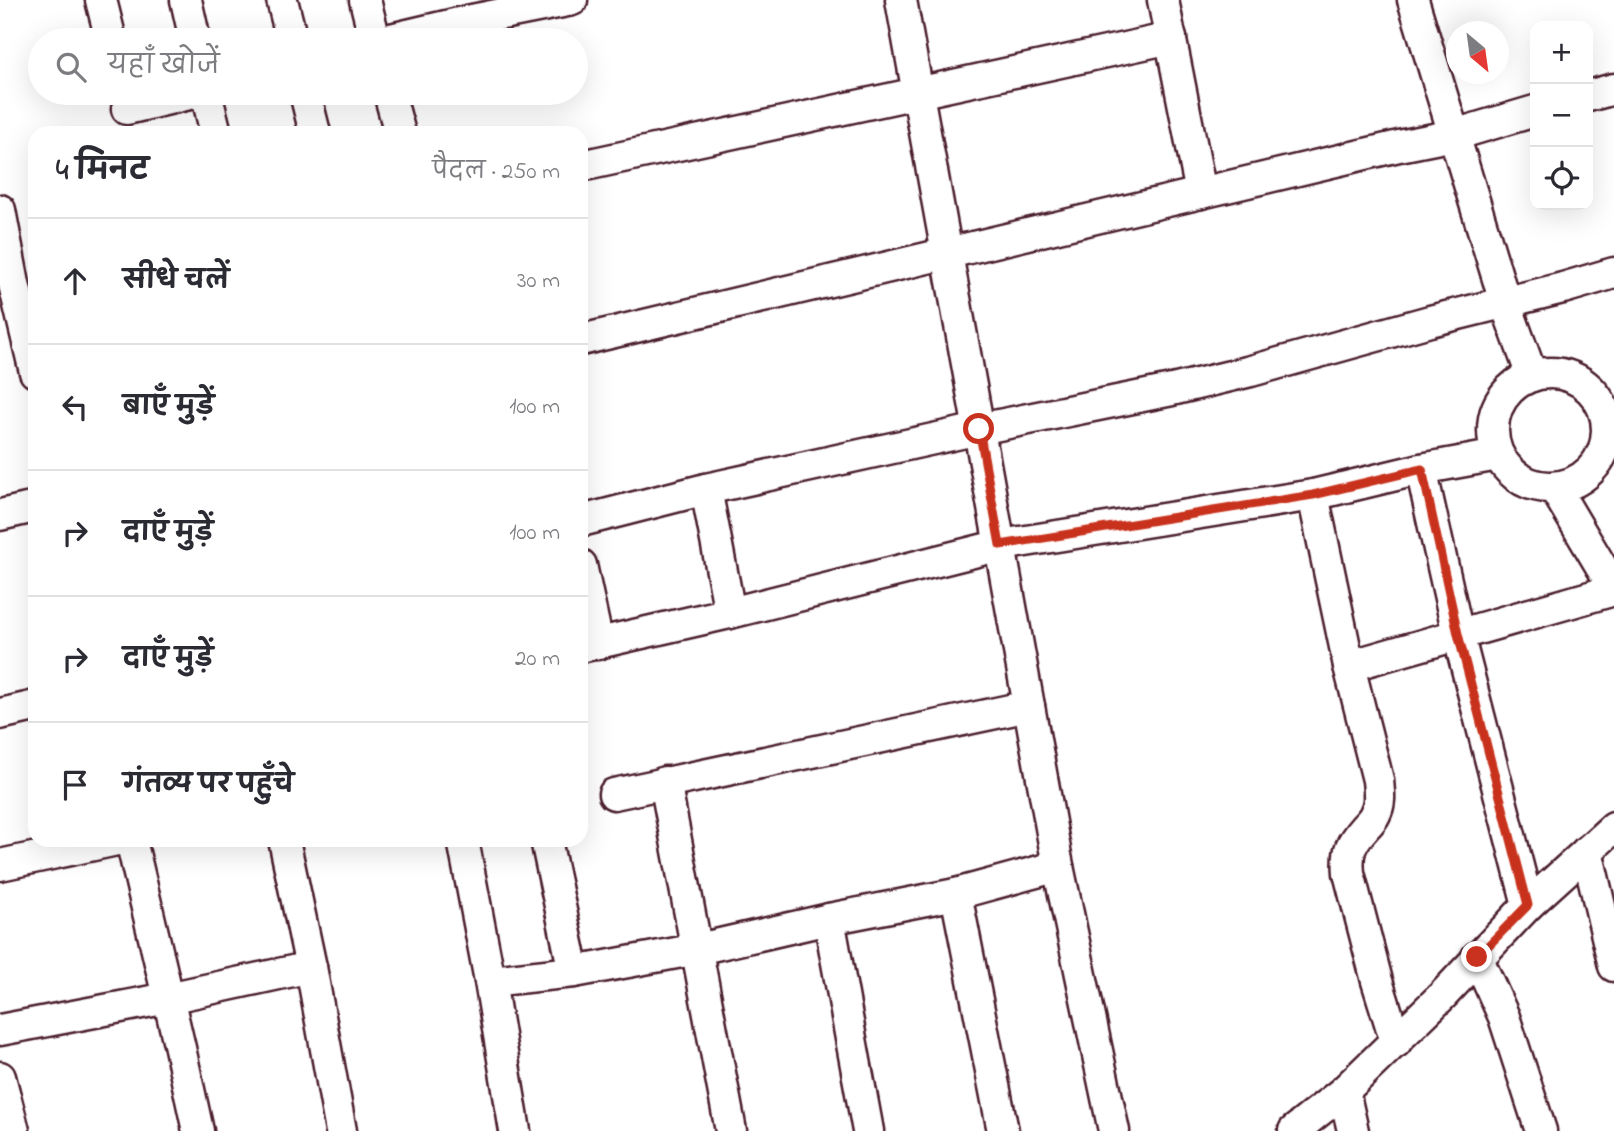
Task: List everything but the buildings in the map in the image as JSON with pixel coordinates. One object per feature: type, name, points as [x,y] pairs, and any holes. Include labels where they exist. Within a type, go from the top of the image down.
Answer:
[{"type":"street","points":[[101,0],[108,28]]},
{"type":"street","points":[[186,0],[192,28]]},
{"type":"street","points":[[282,0],[289,28]]},
{"type":"street","points":[[365,0],[372,28]]},
{"type":"street","points":[[437,28],[572,0]]},
{"type":"street","points":[[901,0],[1058,866],[1114,1131]]},
{"type":"street","points":[[1163,0],[1201,193]]},
{"type":"street","points":[[1413,0],[1505,302],[1532,376]]},
{"type":"street","points":[[588,164],[1171,38]]},
{"type":"street","points":[[1593,95],[1614,89]]},
{"type":"street","points":[[127,112],[152,105]]},
{"type":"street","points":[[209,105],[214,126]]},
{"type":"street","points":[[308,105],[313,126]]},
{"type":"street","points":[[392,105],[398,126]]},
{"type":"street","points":[[588,338],[1454,135],[1530,112]]},
{"type":"street","points":[[0,210],[7,285],[28,350]]},
{"type":"street","points":[[588,519],[706,489],[1172,390],[1614,273]]},
{"type":"street","points":[[1546,372],[1568,375],[1608,402],[1605,448],[1593,467],[1575,481],[1554,487],[1532,484],[1512,473],[1498,455],[1492,434],[1495,412],[1506,392],[1524,378],[1532,376],[1546,372]]},
{"type":"street","points":[[589,646],[1000,545],[1313,495],[1422,469],[1498,455]]},
{"type":"street","points":[[1422,469],[1458,634],[1528,905]]},
{"type":"street","points":[[1349,666],[1614,589],[1554,487]]},
{"type":"street","points":[[706,489],[730,613]]},
{"type":"street","points":[[1313,495],[1349,666],[1378,780],[1380,799],[1375,815],[1355,838],[1347,858],[1377,981],[1396,1042]]},
{"type":"street","points":[[0,515],[28,509]]},
{"type":"street","points":[[614,794],[1029,706]]},
{"type":"street","points":[[0,714],[28,708]]},
{"type":"street","points":[[666,782],[731,1131]]},
{"type":"street","points":[[1294,1131],[1344,1091],[1396,1042],[1528,905],[1614,827]]},
{"type":"street","points":[[0,865],[84,847]]},
{"type":"street","points":[[133,847],[198,1131]]},
{"type":"street","points":[[285,847],[341,1131]]},
{"type":"street","points":[[464,847],[515,1131]]},
{"type":"street","points":[[547,847],[574,972]]},
{"type":"street","points":[[1587,850],[1614,966]]},
{"type":"street","points":[[489,981],[574,972],[698,949],[956,894],[1058,866]]},
{"type":"street","points":[[956,894],[1003,1131]]},
{"type":"street","points":[[830,919],[868,1131]]},
{"type":"street","points":[[1477,957],[1504,1017],[1541,1131]]},
{"type":"street","points":[[0,1030],[311,967]]},
{"type":"street","points":[[0,1077],[14,1131]]},
{"type":"street","points":[[1344,1091],[1353,1131]]},
{"type":"route","points":[[979,429],[1000,545],[1313,495],[1422,469],[1458,634],[1528,905],[1477,957]]}]
